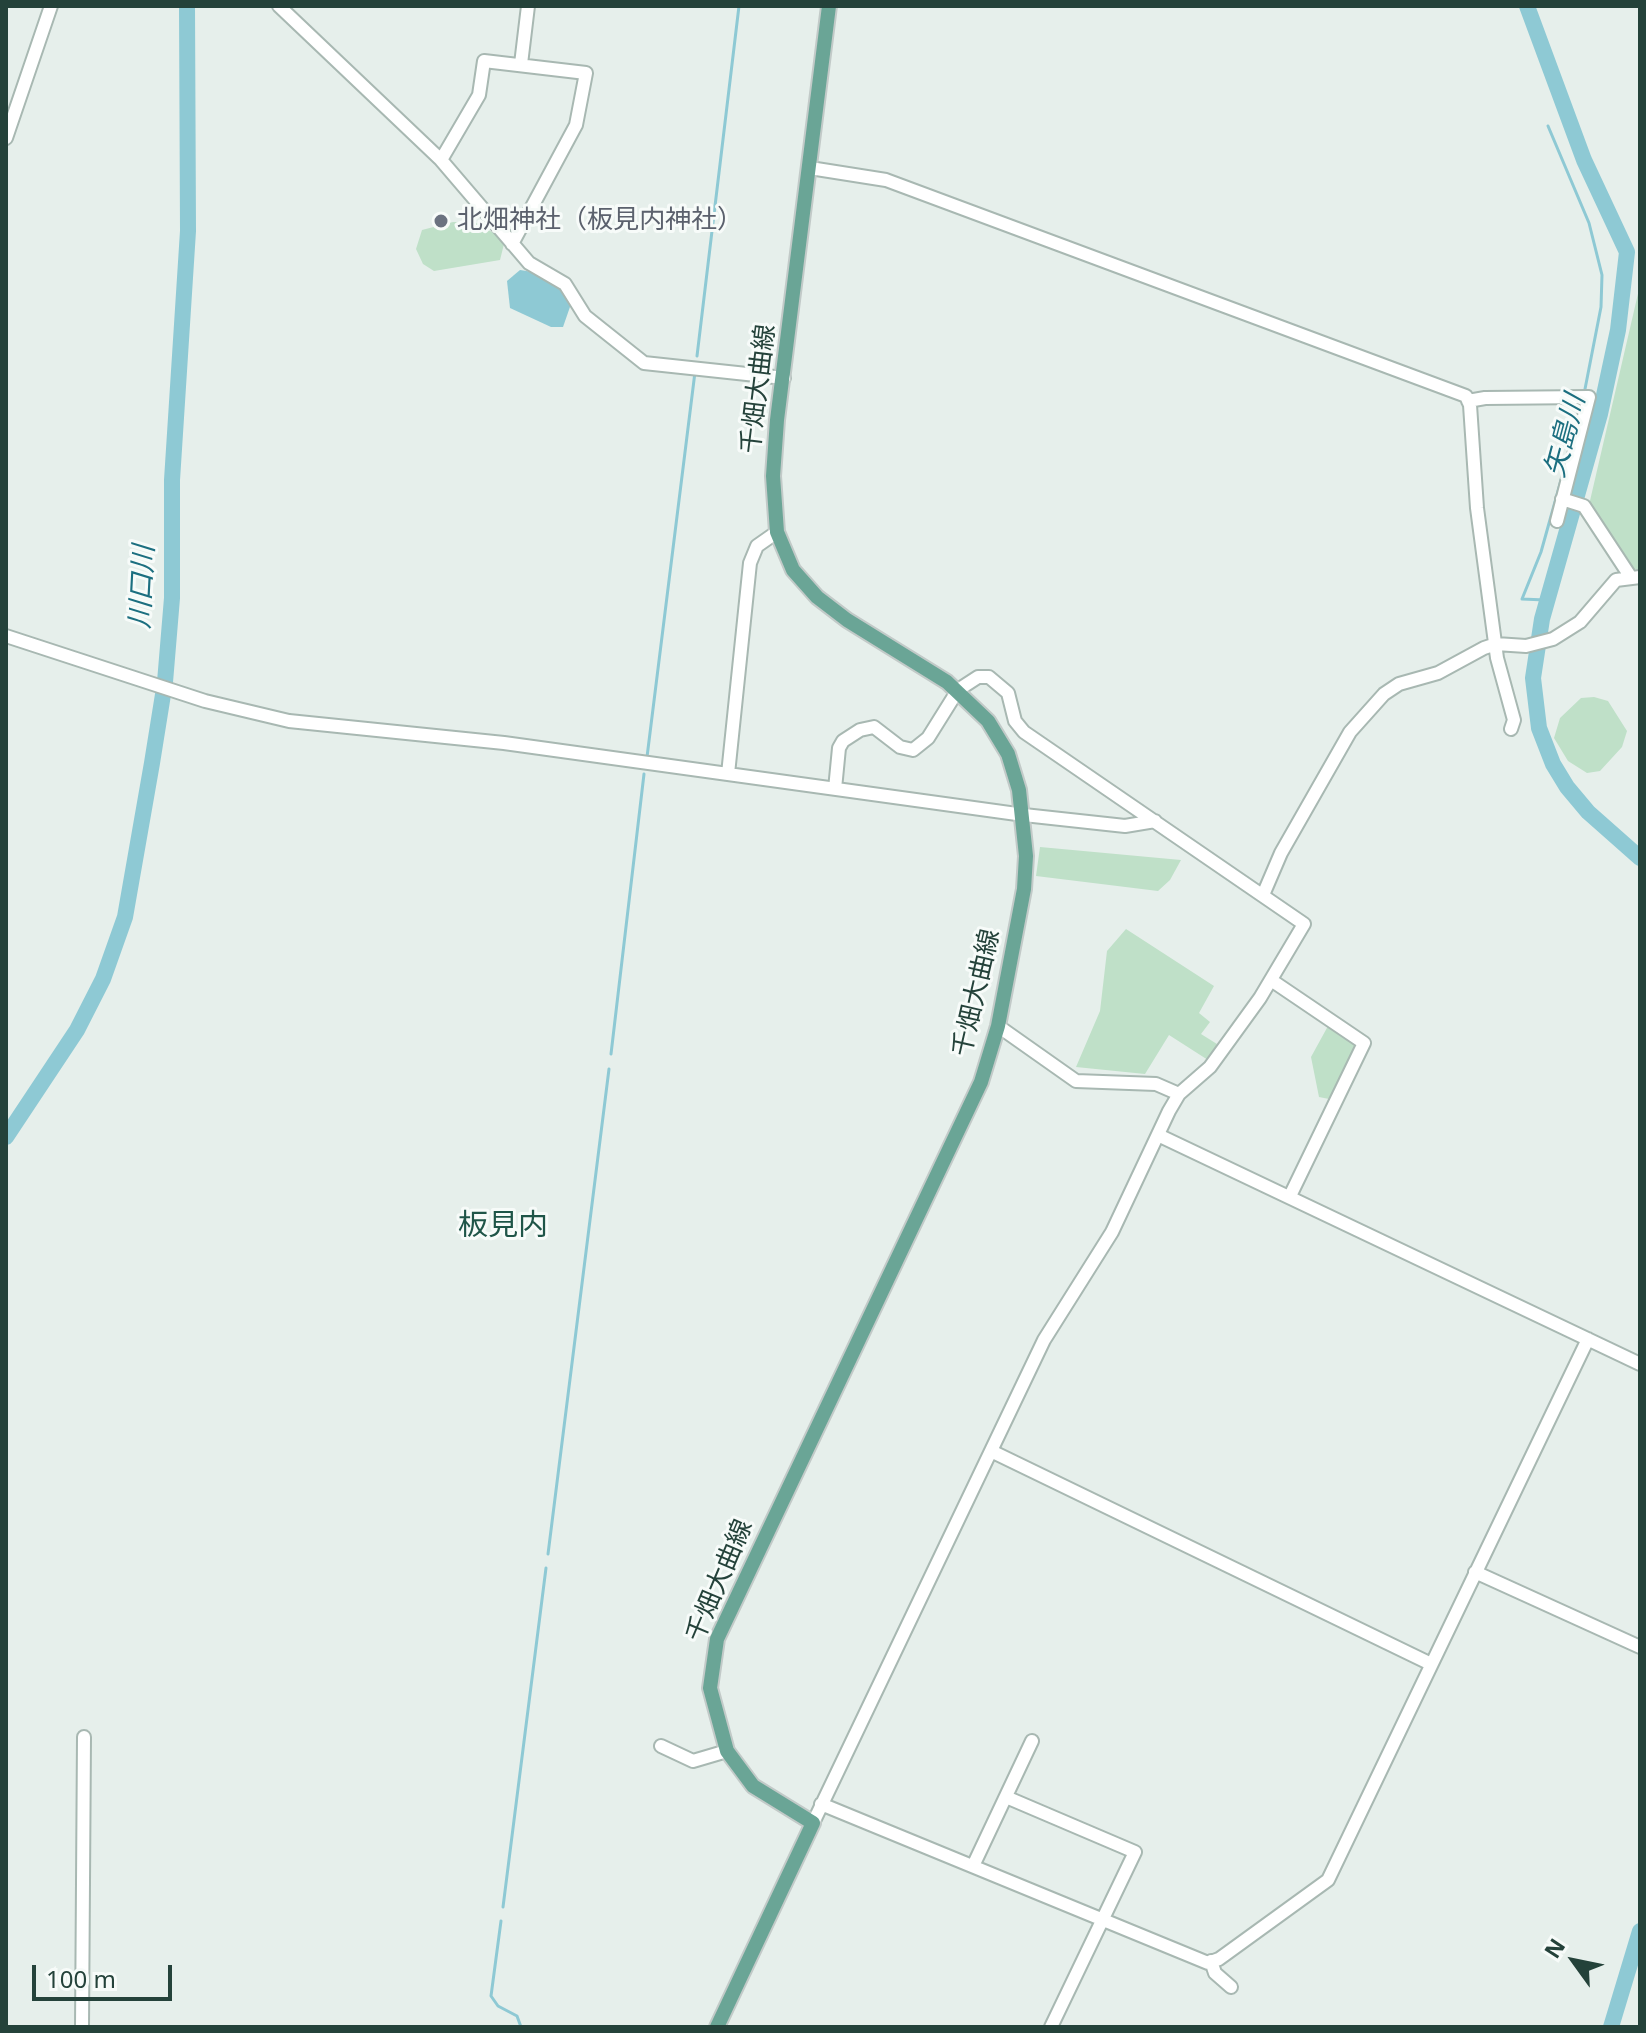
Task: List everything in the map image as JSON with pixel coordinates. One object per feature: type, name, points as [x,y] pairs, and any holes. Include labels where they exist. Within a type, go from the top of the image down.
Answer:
[{"type":"main road","name":"千畑大曲線","points":[[813,1823],[753,1786],[727,1751],[710,1688],[717,1639],[981,1082],[998,1026],[1024,889],[1024,815],[1014,772],[999,736],[958,690],[817,597],[793,570],[777,532],[773,476],[829,6]]},
{"type":"main road","points":[[717,2027],[813,1823]]},
{"type":"street","points":[[6,138],[51,6]]},
{"type":"street","points":[[279,6],[441,160],[529,263],[565,284],[585,316],[644,363],[784,378]]},
{"type":"street","points":[[521,64],[528,6]]},
{"type":"street","points":[[441,160],[479,95],[484,61],[586,73],[576,125],[512,244]]},
{"type":"street","points":[[810,168],[886,180],[1460,392],[1468,401],[1477,508],[1496,644],[1514,720],[1511,729]]},
{"type":"street","points":[[1557,521],[1593,383]]},
{"type":"street","points":[[1468,401],[1485,398],[1589,397]]},
{"type":"street","points":[[1263,895],[1281,853],[1362,716],[1391,688],[1438,673],[1496,644],[1526,646],[1572,629],[1616,580],[1635,577],[1581,504],[1563,500]]},
{"type":"street","points":[[728,774],[750,563],[757,546],[777,532]]},
{"type":"street","points":[[6,636],[205,701],[289,721],[504,743],[1024,815],[1125,826],[1155,821]]},
{"type":"street","points":[[813,1823],[1044,1340],[1112,1232],[1179,1094],[1210,1067],[1271,980],[1304,924],[1024,732],[1015,721],[1008,693],[999,682],[978,677],[958,690],[928,738],[913,750],[900,747],[874,727],[860,730],[843,741],[839,748],[835,789]]},
{"type":"street","points":[[1271,980],[1364,1043],[1290,1196]]},
{"type":"street","points":[[998,1026],[1076,1081],[1156,1084],[1179,1094]]},
{"type":"street","points":[[1158,1135],[1640,1364]]},
{"type":"street","points":[[1211,1961],[1328,1880],[1588,1339]]},
{"type":"street","points":[[991,1451],[1431,1664]]},
{"type":"street","points":[[1475,1572],[1640,1647]]},
{"type":"street","points":[[82,2027],[84,1737]]},
{"type":"street","points":[[973,1866],[1032,1741]]},
{"type":"street","points":[[661,1746],[693,1761],[727,1751]]},
{"type":"street","points":[[1006,1797],[1135,1852],[1051,2027]]},
{"type":"street","points":[[821,1804],[1211,1961]]},
{"type":"street","points":[[1211,1961],[1215,1973],[1231,1987]]},
{"type":"green space","points":[[453,222],[477,223],[505,240],[500,260],[434,271],[423,264],[416,249],[422,230]]},
{"type":"green space","points":[[1640,285],[1640,571],[1629,567],[1589,505]]},
{"type":"green space","points":[[1594,697],[1608,701],[1627,731],[1622,747],[1600,771],[1587,773],[1568,761],[1554,738],[1560,718],[1581,698]]},
{"type":"green space","points":[[1040,847],[1181,860],[1170,880],[1158,891],[1036,876]]},
{"type":"green space","points":[[1126,929],[1214,986],[1199,1013],[1210,1022],[1201,1034],[1217,1044],[1208,1060],[1169,1035],[1145,1074],[1076,1067],[1100,1011],[1107,951]]},
{"type":"green space","points":[[1328,1026],[1355,1045],[1329,1099],[1319,1097],[1311,1057]]},
{"type":"water","points":[[520,270],[539,273],[569,292],[571,304],[563,327],[551,327],[510,308],[507,281]]},
{"type":"waterway","name":"川口川","points":[[6,1137],[77,1030],[103,979],[125,917],[165,682],[172,598],[172,480],[188,231],[187,6]]},
{"type":"waterway","points":[[697,356],[739,6]]},
{"type":"waterway","name":"矢島川","points":[[1527,6],[1584,160],[1627,252],[1618,330],[1600,414],[1542,619],[1533,678],[1539,728],[1553,764],[1567,787],[1588,812],[1640,858]]},
{"type":"waterway","points":[[1548,126],[1589,223],[1602,275],[1601,307],[1585,389]]},
{"type":"waterway","points":[[647,757],[695,372]]},
{"type":"waterway","points":[[1545,600],[1522,599],[1541,552],[1565,466]]},
{"type":"waterway","points":[[611,1054],[644,774]]},
{"type":"waterway","points":[[548,1554],[609,1069]]},
{"type":"waterway","points":[[503,1907],[546,1568]]},
{"type":"waterway","points":[[501,1921],[491,1996],[498,2006],[517,2016],[521,2027]]},
{"type":"waterway","name":"矢島川","points":[[1611,2027],[1640,1931]]},
{"type":"place","name":"北畑神社（板見内神社）","points":[[441,221]]},
{"type":"district","name":"板見内","points":[[503,1226]]}]
